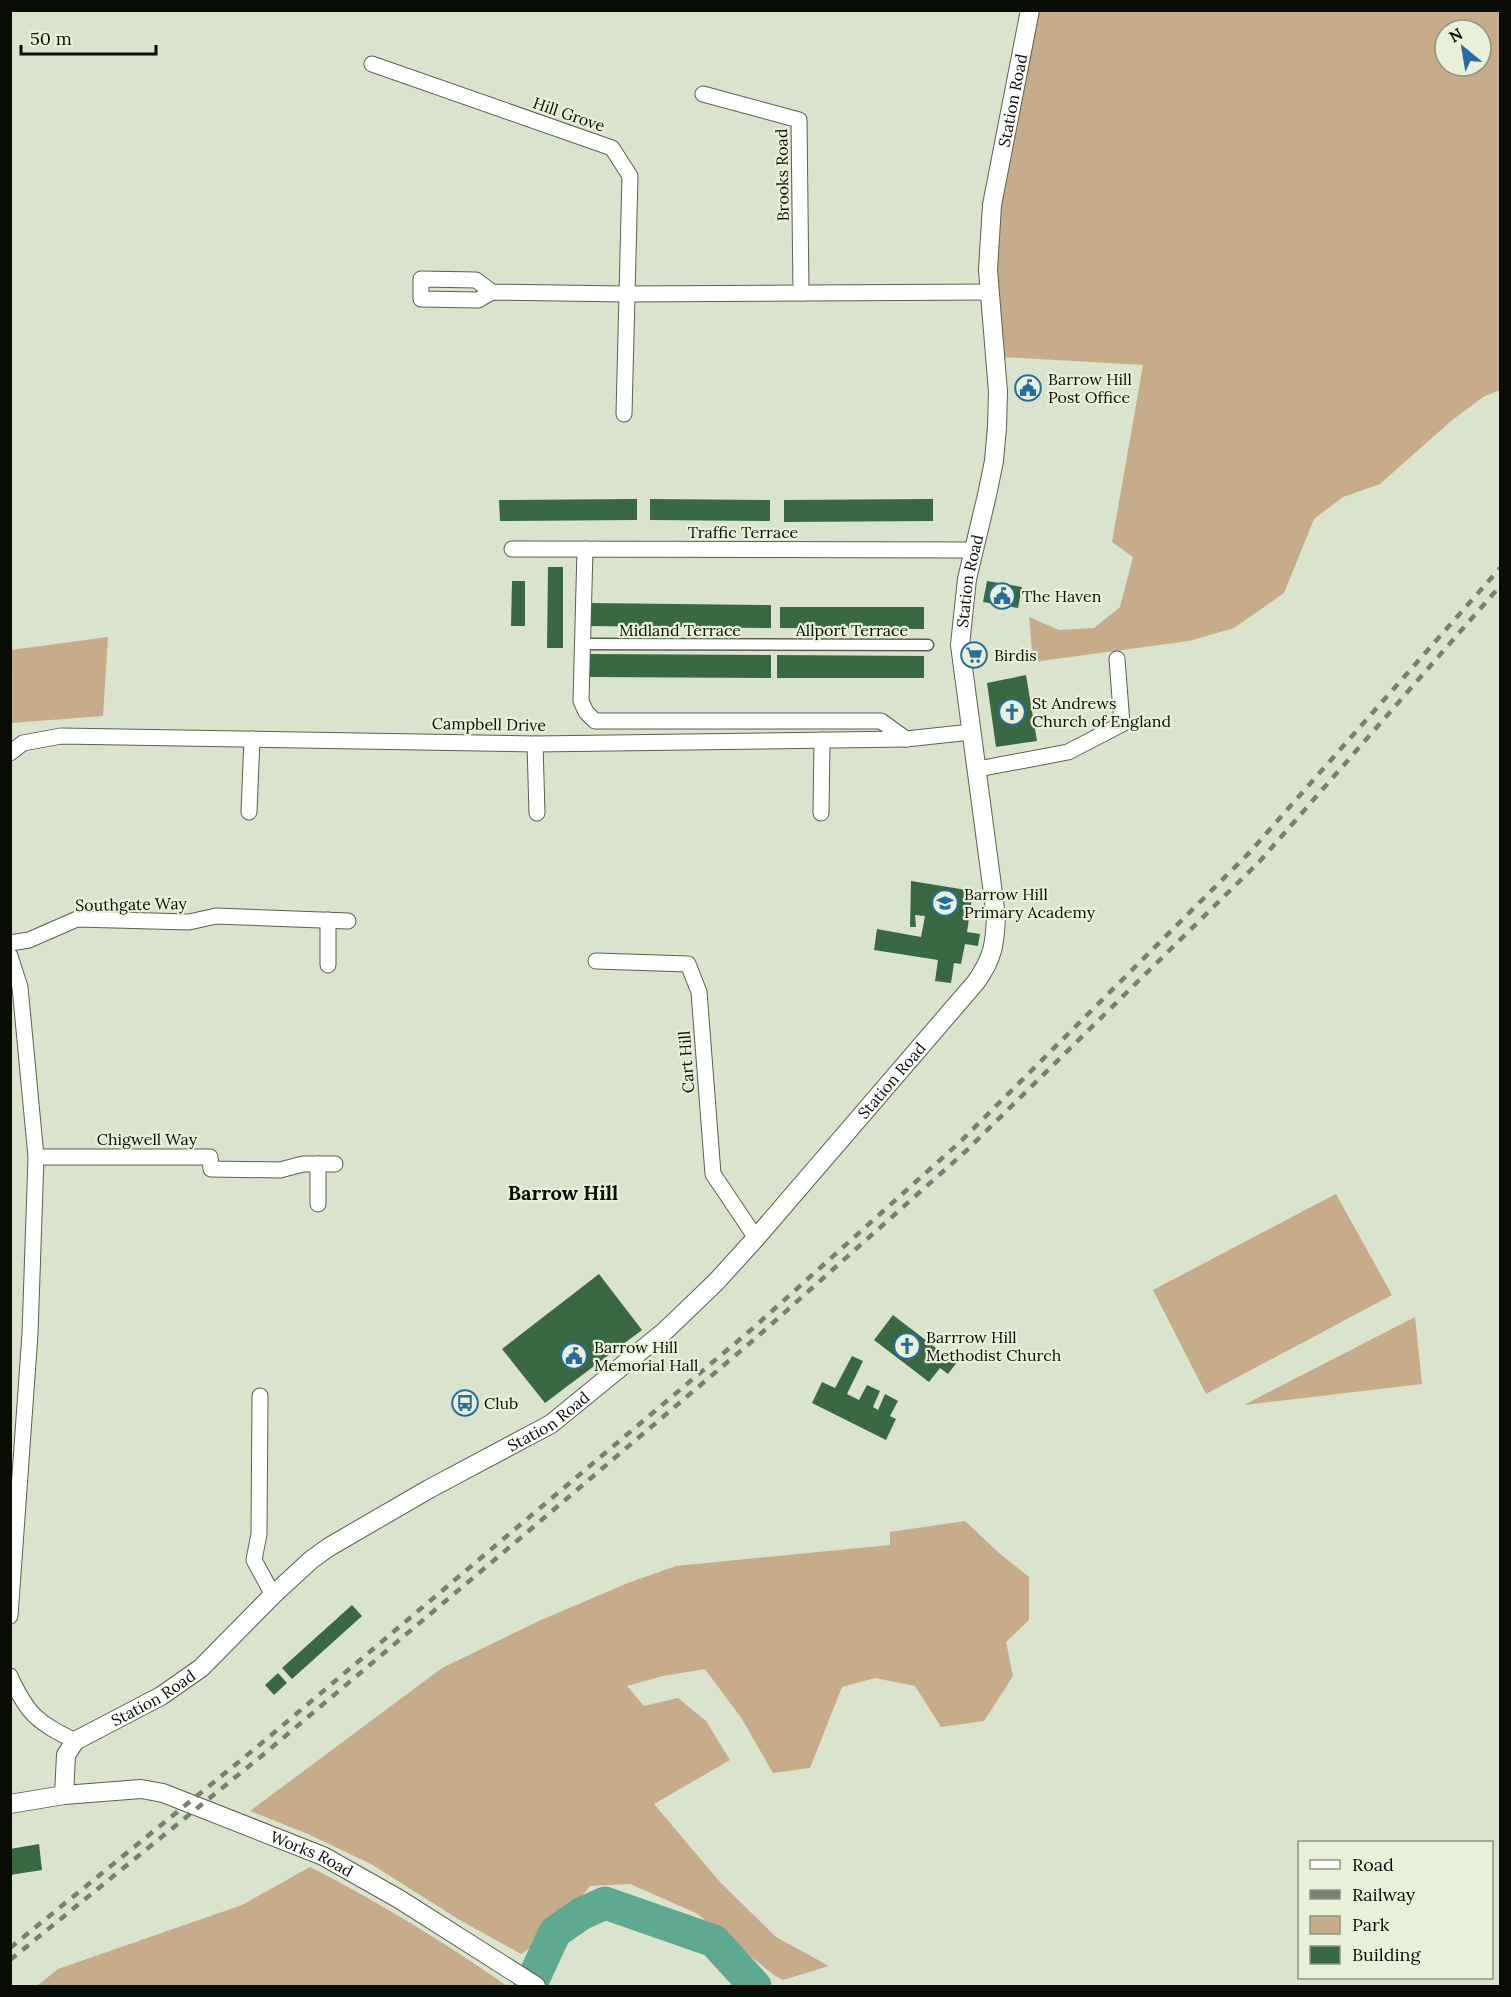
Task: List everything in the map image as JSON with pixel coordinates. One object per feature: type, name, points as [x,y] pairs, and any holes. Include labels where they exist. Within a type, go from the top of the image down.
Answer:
[{"type":"street","name":"Station Road","points":[[75,1742],[180,1684],[201,1668],[273,1595],[311,1560],[329,1547],[429,1489],[551,1424],[665,1331],[716,1282],[756,1238],[976,982],[987,965],[994,949],[996,916],[960,645],[964,599],[994,461],[997,427],[998,392],[990,292],[989,238],[992,206],[1030,10]]},
{"type":"street","name":"Hill Grove","points":[[372,64],[612,148],[630,176],[625,294]]},
{"type":"street","name":"Brooks Road","points":[[703,94],[799,120],[801,293]]},
{"type":"street","points":[[492,292],[625,294],[990,292]]},
{"type":"street","points":[[624,414],[625,294]]},
{"type":"street","name":"Traffic Terrace","points":[[512,549],[973,550]]},
{"type":"street","points":[[585,549],[581,701],[585,712],[595,721],[881,721],[906,739]]},
{"type":"street","name":"Midland Terrace","points":[[583,644],[776,646]]},
{"type":"street","name":"Allport Terrace","points":[[776,646],[928,645]]},
{"type":"street","points":[[978,770],[1068,752],[1122,723],[1117,659]]},
{"type":"street","name":"Campbell Drive","points":[[10,753],[23,743],[61,736],[535,744],[906,739],[971,732]]},
{"type":"street","points":[[249,812],[252,739]]},
{"type":"street","points":[[821,813],[822,740]]},
{"type":"street","points":[[535,744],[537,813]]},
{"type":"street","name":"Southgate Way","points":[[10,943],[29,940],[77,919],[189,922],[216,916],[348,921]]},
{"type":"street","points":[[328,920],[328,965]]},
{"type":"street","points":[[10,956],[20,987],[36,1157],[30,1334],[10,1616]]},
{"type":"street","name":"Cart Hill","points":[[596,961],[688,964],[699,992],[713,1174],[756,1238]]},
{"type":"street","name":"Chigwell Way","points":[[36,1157],[210,1157],[211,1169],[280,1170],[303,1164],[335,1164]]},
{"type":"street","points":[[318,1164],[318,1204]]},
{"type":"street","points":[[260,1396],[259,1534],[254,1560],[273,1595]]},
{"type":"street","points":[[10,1676],[27,1709],[38,1720],[75,1742],[66,1755],[64,1795]]},
{"type":"street","name":"Works Road","points":[[10,1804],[64,1795],[154,1790],[323,1856],[399,1899],[536,1986]]},
{"type":"green space","points":[[1040,11],[1500,11],[1500,390],[1483,397],[1451,421],[1380,484],[1343,497],[1314,519],[1284,593],[1234,628],[1189,641],[1033,662],[1029,617],[1059,630],[1094,628],[1120,607],[1133,557],[1112,542],[1143,365],[1001,357],[995,237],[1020,92]]},
{"type":"green space","points":[[108,637],[103,716],[11,723],[11,650]]},
{"type":"green space","points":[[1336,1194],[1392,1295],[1206,1394],[1153,1290]]},
{"type":"green space","points":[[1415,1317],[1422,1384],[1244,1405]]},
{"type":"green space","points":[[965,1521],[1029,1577],[1029,1620],[1006,1642],[1013,1676],[984,1721],[941,1727],[915,1686],[875,1678],[842,1687],[810,1768],[773,1773],[742,1719],[705,1669],[663,1676],[627,1686],[644,1706],[678,1698],[706,1721],[730,1760],[654,1804],[720,1882],[776,1937],[829,1966],[783,1980],[696,1913],[630,1884],[590,1886],[554,1931],[521,1954],[458,1919],[371,1864],[308,1834],[250,1811],[442,1668],[541,1620],[628,1583],[676,1566],[890,1545],[890,1532]]},
{"type":"green space","points":[[310,1867],[411,1923],[507,1986],[37,1986],[58,1969],[242,1905]]},
{"type":"building","points":[[637,499],[637,520],[500,521],[499,500]]},
{"type":"building","points":[[650,499],[770,500],[770,521],[650,520]]},
{"type":"building","points":[[933,499],[933,521],[784,522],[784,500]]},
{"type":"building","points":[[548,567],[563,567],[563,648],[547,648]]},
{"type":"building","points":[[512,581],[525,581],[525,626],[511,626]]},
{"type":"building","name":"The Haven","points":[[987,581],[1022,587],[1018,608],[983,602]]},
{"type":"building","points":[[588,603],[771,605],[771,628],[588,626]]},
{"type":"building","points":[[780,607],[924,607],[924,629],[780,628]]},
{"type":"building","points":[[588,654],[771,655],[771,678],[589,677]]},
{"type":"building","points":[[777,655],[924,656],[924,678],[777,678]]},
{"type":"building","name":"St Andrews Church of England","points":[[1026,675],[1037,741],[996,747],[987,683]]},
{"type":"building","points":[[911,881],[973,891],[967,932],[980,934],[978,946],[965,944],[961,964],[954,963],[951,983],[935,981],[938,960],[874,950],[877,929],[921,937],[925,916],[915,915],[916,927],[910,927]]},
{"type":"building","points":[[599,1274],[642,1330],[545,1403],[502,1349]]},
{"type":"building","name":"Barrrow Hill Methodist Church","points":[[893,1315],[949,1358],[954,1352],[961,1357],[948,1374],[940,1368],[929,1382],[874,1340]]},
{"type":"building","points":[[852,1356],[863,1361],[847,1394],[859,1400],[867,1385],[880,1391],[873,1407],[878,1410],[885,1394],[898,1401],[890,1416],[896,1419],[886,1440],[812,1403],[822,1382],[835,1388]]},
{"type":"building","points":[[352,1605],[362,1616],[292,1679],[282,1668]]},
{"type":"building","points":[[278,1673],[287,1683],[274,1695],[265,1685]]},
{"type":"building","points":[[39,1844],[42,1870],[10,1875],[10,1849]]},
{"type":"waterway","points":[[530,1986],[555,1932],[581,1914],[605,1903],[714,1941],[755,1986]]},
{"type":"railway","points":[[10,1948],[257,1747],[752,1329],[959,1143],[1250,852],[1500,568]]},
{"type":"railway","points":[[10,1960],[264,1754],[518,1540],[757,1337],[966,1151],[1260,861],[1500,586]]},
{"type":"place","name":"Barrow Hill Post Office","points":[[1028,388]]},
{"type":"place","name":"The Haven","points":[[1002,596]]},
{"type":"place","name":"Birdis","points":[[974,655]]},
{"type":"place","name":"St Andrews Church of England","points":[[1012,712]]},
{"type":"place","name":"Barrow Hill Primary Academy","points":[[945,903]]},
{"type":"place","name":"Barrrow Hill Methodist Church","points":[[907,1346]]},
{"type":"place","name":"Barrow Hill Memorial Hall","points":[[574,1356]]},
{"type":"place","name":"Club","points":[[465,1403]]},
{"type":"district","name":"Barrow Hill","points":[[563,1192]]}]
